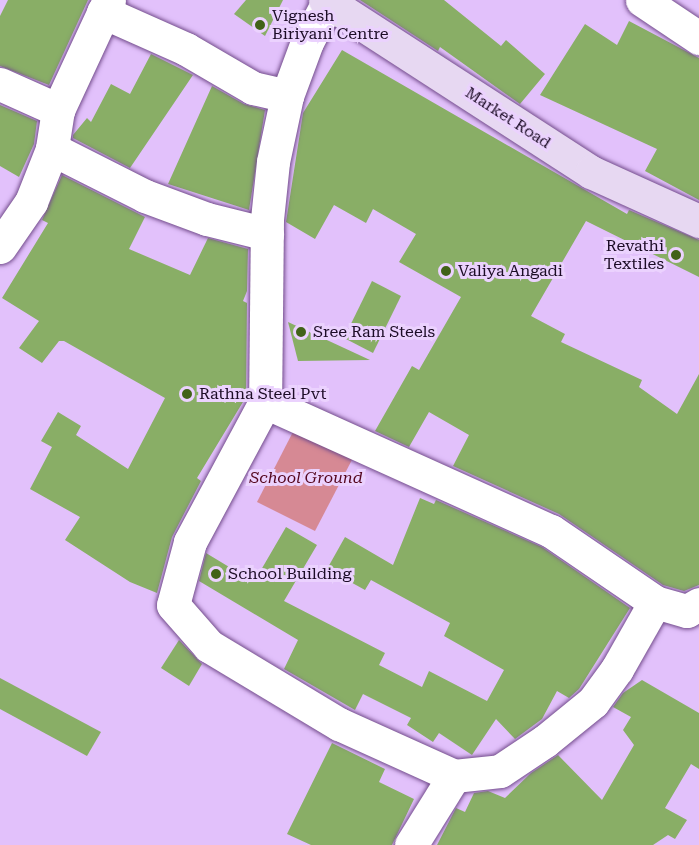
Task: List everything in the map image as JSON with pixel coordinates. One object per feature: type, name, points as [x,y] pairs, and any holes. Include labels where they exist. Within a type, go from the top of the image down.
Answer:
[{"type":"main road","name":"Market Road","points":[[326,1],[591,172],[699,221]]},
{"type":"street","points":[[642,0],[699,38]]},
{"type":"street","points":[[326,1],[307,42],[287,96],[273,162],[267,234],[265,402],[190,542],[173,604],[210,646],[280,691],[387,747],[454,776],[500,771],[592,702],[617,669],[655,602]]},
{"type":"street","points":[[0,247],[31,202],[52,149],[58,110],[106,6],[253,88],[287,96]]},
{"type":"street","points":[[0,84],[58,110]]},
{"type":"street","points":[[52,149],[145,196],[207,219],[267,234]]},
{"type":"street","points":[[265,402],[551,531],[655,602],[687,611],[699,604]]},
{"type":"street","points":[[411,845],[454,776]]},
{"type":"green space","name":"School Ground","points":[[297,424],[355,454],[315,531],[257,502]]},
{"type":"building","points":[[8,0],[88,0],[49,85],[0,66],[0,16]]},
{"type":"building","name":"Vignesh Biriyani Centre","points":[[246,0],[283,0],[265,36],[234,14]]},
{"type":"building","points":[[360,0],[444,0],[501,46],[506,40],[545,74],[520,104],[440,47],[438,51]]},
{"type":"building","points":[[629,21],[699,58],[699,200],[645,171],[657,149],[540,95],[585,24],[617,45]]},
{"type":"building","points":[[342,50],[627,214],[629,210],[699,240],[699,277],[586,221],[531,316],[565,334],[561,342],[642,380],[639,387],[677,414],[699,374],[699,585],[684,591],[663,585],[559,514],[453,466],[469,435],[429,412],[409,447],[375,431],[412,366],[419,370],[461,297],[399,262],[416,234],[373,209],[366,223],[334,205],[315,239],[286,222],[303,113]]},
{"type":"building","points":[[151,54],[193,75],[130,168],[73,138],[73,135],[87,118],[91,122],[111,84],[130,94]]},
{"type":"building","points":[[212,86],[244,104],[265,110],[249,210],[168,184]]},
{"type":"building","points":[[0,105],[37,121],[34,144],[19,177],[0,166]]},
{"type":"building","points":[[62,175],[145,217],[129,249],[190,275],[208,238],[248,249],[247,291],[243,301],[247,303],[246,397],[197,478],[201,481],[172,537],[157,593],[130,582],[65,540],[80,517],[30,489],[52,447],[41,441],[58,412],[81,426],[76,435],[128,469],[165,398],[64,341],[59,341],[42,363],[19,348],[39,321],[2,298],[48,223],[42,220]]},
{"type":"building","points":[[372,281],[401,296],[373,353],[344,338]]},
{"type":"building","name":"Sree Ram Steels","points":[[288,322],[370,360],[298,361]]},
{"type":"building","points":[[420,498],[434,504],[436,500],[542,547],[630,608],[579,689],[569,698],[557,691],[542,719],[515,739],[496,719],[472,755],[439,733],[433,742],[407,725],[411,718],[363,694],[355,710],[284,669],[298,640],[199,581],[206,553],[254,582],[286,527],[317,545],[284,601],[385,653],[379,665],[422,687],[429,671],[487,701],[504,670],[444,636],[450,623],[371,580],[365,590],[327,569],[345,537],[393,565]]},
{"type":"building","points":[[179,640],[202,664],[189,686],[161,668]]},
{"type":"building","points":[[0,678],[101,732],[87,756],[0,709]]},
{"type":"building","points":[[642,680],[699,713],[699,769],[691,764],[665,808],[687,820],[675,839],[668,835],[653,845],[437,845],[456,808],[465,812],[474,793],[488,791],[505,798],[531,773],[558,755],[602,800],[634,745],[623,730],[631,717],[613,707],[623,693]]},
{"type":"building","points":[[332,743],[385,769],[379,782],[414,799],[392,845],[311,845],[287,834]]},
{"type":"place","name":"Vignesh Biriyani Centre","points":[[260,25]]},
{"type":"place","name":"Revathi Textiles","points":[[676,255]]},
{"type":"place","name":"Valiya Angadi","points":[[446,271]]},
{"type":"place","name":"Sree Ram Steels","points":[[301,332]]},
{"type":"place","name":"Rathna Steel Pvt","points":[[187,394]]},
{"type":"place","name":"School Building","points":[[216,574]]}]
